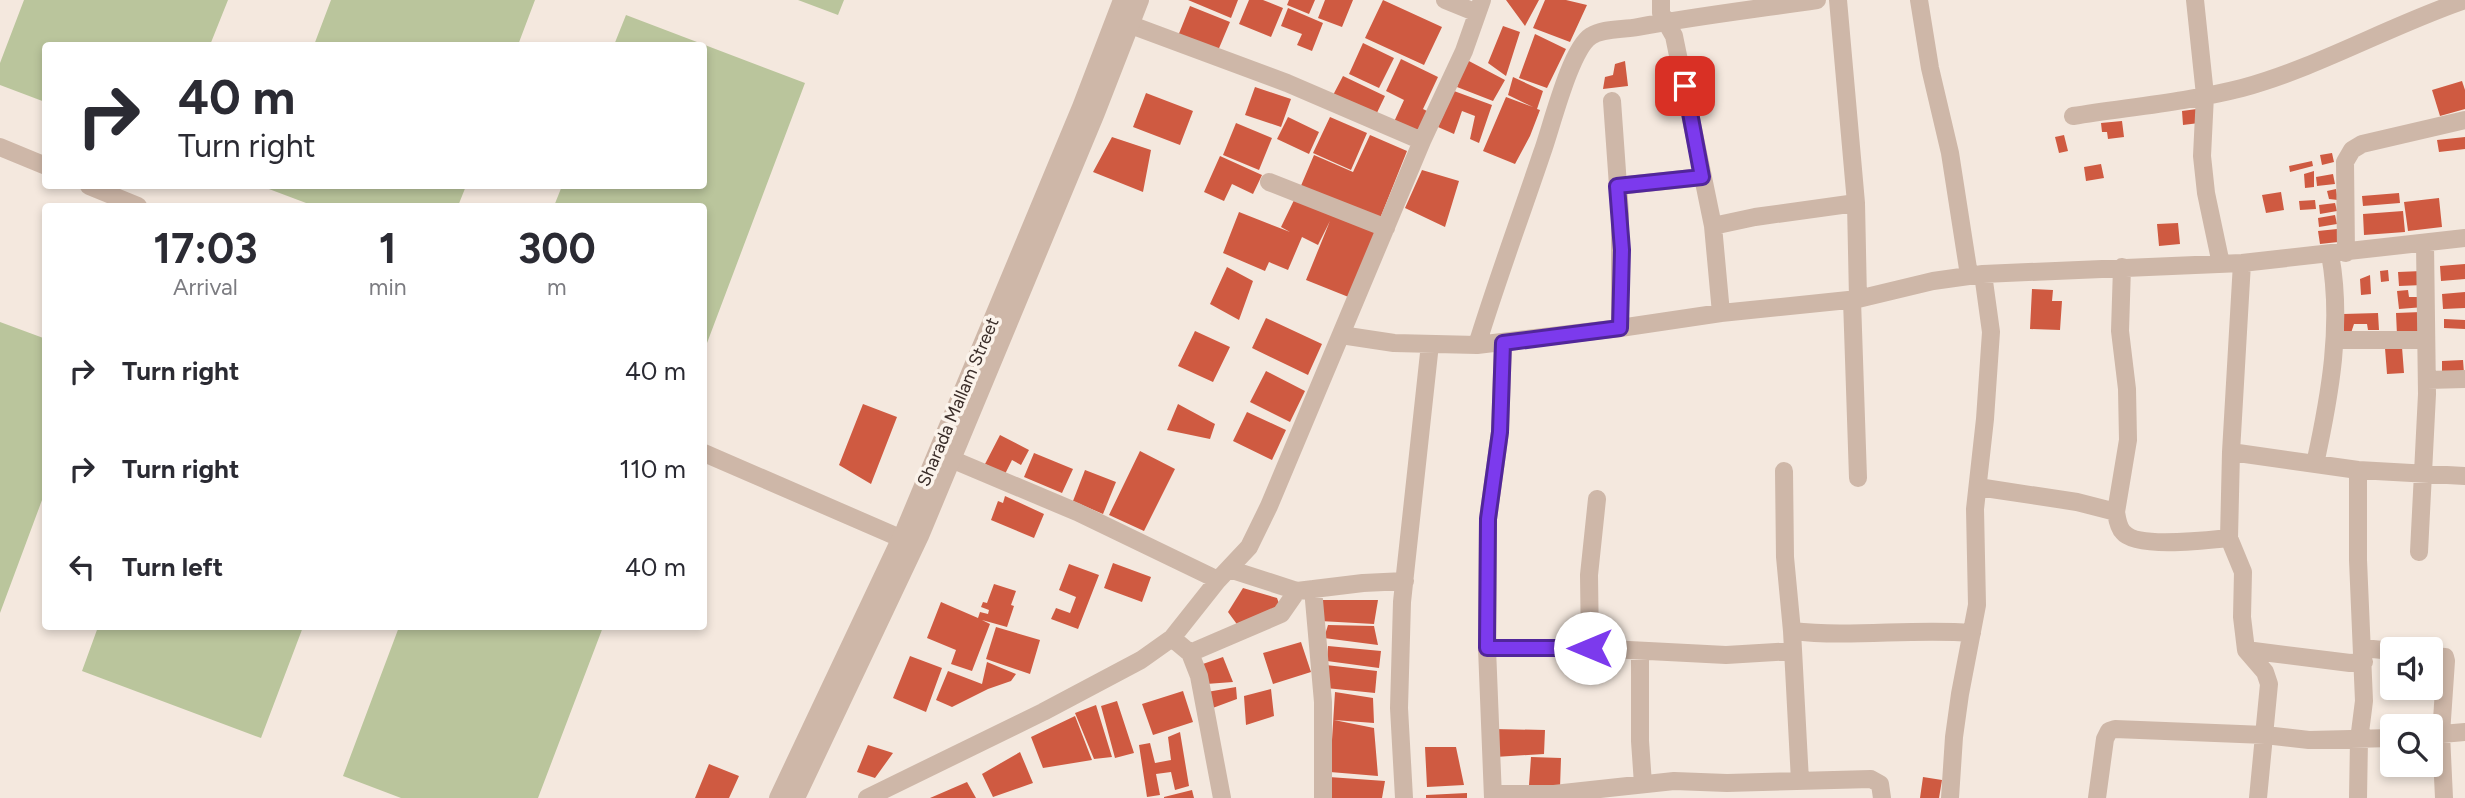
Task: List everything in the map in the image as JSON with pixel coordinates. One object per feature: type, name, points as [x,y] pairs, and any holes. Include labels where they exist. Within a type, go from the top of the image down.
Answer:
[{"type":"street","name":"Sharada Mallam Street","points":[[778,798],[900,538],[1017,261],[1122,0]]},
{"type":"street","name":"Sharada Mallam Street","points":[[796,798],[901,580],[1038,254],[1140,0]]},
{"type":"street","points":[[867,798],[1142,660],[1172,638],[1249,547],[1269,506],[1422,141],[1464,51],[1479,7],[1445,0]]},
{"type":"street","points":[[1661,0],[1661,13],[1674,36],[1713,226],[1721,313]]},
{"type":"street","points":[[1477,345],[1561,94],[1578,51],[1587,39],[1595,34],[1665,21],[1817,0]]},
{"type":"street","points":[[1838,0],[1856,202],[1858,478]]},
{"type":"street","points":[[1919,0],[1930,68],[1991,332],[1975,509],[1977,605],[1957,715],[1950,798]]},
{"type":"street","points":[[2195,0],[2205,96],[2202,156],[2206,193],[2221,264]]},
{"type":"street","points":[[2073,116],[2243,88],[2297,69],[2421,15],[2465,0]]},
{"type":"street","points":[[1131,24],[1287,83],[1422,141]]},
{"type":"street","points":[[1612,101],[1622,250],[1620,328]]},
{"type":"street","points":[[2315,464],[2336,340],[2338,253],[2345,162],[2352,150],[2362,144],[2465,120]]},
{"type":"street","points":[[0,147],[42,164]]},
{"type":"street","points":[[1617,186],[1702,177]]},
{"type":"street","points":[[1269,182],[1386,228]]},
{"type":"street","points":[[96,189],[131,203]]},
{"type":"street","points":[[1713,226],[1856,202]]},
{"type":"street","points":[[1341,335],[1371,341],[1430,344],[1503,343],[1721,313],[1855,299],[1976,274],[2242,263],[2465,238]]},
{"type":"street","points":[[2419,552],[2427,380],[2425,244]]},
{"type":"street","points":[[2242,263],[2231,452],[2230,538],[2244,572],[2243,626],[2246,650],[2265,672],[2269,684],[2258,798]]},
{"type":"street","points":[[2122,267],[2120,331],[2127,389],[2128,440],[2116,512],[2122,532],[2144,541],[2230,538]]},
{"type":"street","points":[[2336,340],[2426,340]]},
{"type":"street","points":[[1503,343],[1500,432],[1488,519],[1487,648],[1493,796],[1606,790],[1643,784],[1871,779],[1880,784],[1882,798]]},
{"type":"street","points":[[1404,798],[1399,708],[1405,581],[1430,344]]},
{"type":"street","points":[[2427,380],[2465,379]]},
{"type":"street","points":[[2231,452],[2358,470],[2465,476]]},
{"type":"street","points":[[707,454],[900,538]]},
{"type":"street","points":[[951,459],[1224,574],[1305,590],[1405,581]]},
{"type":"street","points":[[2358,470],[2358,560],[2364,701],[2359,740],[2358,798]]},
{"type":"street","points":[[1784,471],[1785,557],[1800,781]]},
{"type":"street","points":[[1978,487],[2077,502],[2116,512]]},
{"type":"street","points":[[1590,648],[1589,575],[1597,499]]},
{"type":"street","points":[[1190,653],[1281,614],[1305,590]]},
{"type":"street","points":[[1305,590],[1322,702],[1323,798]]},
{"type":"street","points":[[1792,631],[1869,634],[1935,630],[1972,633]]},
{"type":"street","points":[[1172,638],[1190,653],[1199,676],[1222,798]]},
{"type":"street","points":[[1487,648],[1590,648],[1726,655],[1793,651]]},
{"type":"street","points":[[2246,650],[2350,663],[2363,655],[2380,653]]},
{"type":"street","points":[[1640,651],[1643,784]]},
{"type":"street","points":[[2443,657],[2446,661],[2443,683]]},
{"type":"street","points":[[2097,798],[2105,739],[2109,731],[2115,729],[2265,735],[2309,740],[2380,739]]},
{"type":"street","points":[[2443,734],[2465,732]]},
{"type":"street","points":[[2441,777],[2444,798]]},
{"type":"green space","points":[[24,0],[228,0],[211,42],[42,42],[42,101],[0,85],[0,63]]},
{"type":"green space","points":[[331,0],[535,0],[519,42],[315,42]]},
{"type":"green space","points":[[798,0],[844,0],[838,15]]},
{"type":"green space","points":[[626,15],[697,42],[615,42]]},
{"type":"green space","points":[[707,46],[805,83],[707,343],[707,203],[555,203],[561,189],[707,189]]},
{"type":"green space","points":[[269,189],[465,189],[459,203],[306,203]]},
{"type":"green space","points":[[0,322],[42,338],[42,500],[0,613]]},
{"type":"green space","points":[[97,630],[302,630],[261,738],[82,671]]},
{"type":"green space","points":[[398,630],[602,630],[538,798],[401,798],[343,776]]},
{"type":"building","points":[[1188,0],[1238,0],[1231,18]]},
{"type":"building","points":[[1249,0],[1263,0],[1283,8],[1271,37],[1239,24]]},
{"type":"building","points":[[1289,0],[1315,0],[1309,14],[1287,5]]},
{"type":"building","points":[[1325,0],[1353,0],[1342,27],[1318,18]]},
{"type":"building","points":[[1383,0],[1442,27],[1424,65],[1365,38]]},
{"type":"building","points":[[1506,0],[1539,0],[1525,26]]},
{"type":"building","points":[[1545,0],[1566,0],[1587,5],[1570,42],[1533,28]]},
{"type":"building","points":[[1190,6],[1230,22],[1217,53],[1178,36]]},
{"type":"building","points":[[1288,8],[1323,23],[1312,51],[1297,45],[1302,34],[1281,26]]},
{"type":"building","points":[[1503,26],[1520,32],[1506,76],[1488,63]]},
{"type":"building","points":[[1535,34],[1566,49],[1547,88],[1519,78]]},
{"type":"building","points":[[1363,43],[1394,58],[1379,88],[1349,74]]},
{"type":"building","points":[[1401,59],[1438,77],[1423,109],[1427,111],[1416,135],[1393,124],[1404,100],[1386,91]]},
{"type":"building","points":[[1467,60],[1505,80],[1493,101],[1457,87]]},
{"type":"building","points":[[1625,61],[1628,86],[1603,89],[1605,77],[1613,75],[1615,64]]},
{"type":"building","points":[[1343,76],[1385,96],[1374,119],[1331,99]]},
{"type":"building","points":[[1513,77],[1543,91],[1537,109],[1540,110],[1515,164],[1483,151],[1506,97],[1533,107],[1508,95]]},
{"type":"building","points":[[2462,81],[2465,109],[2440,116],[2432,90]]},
{"type":"building","points":[[1255,87],[1291,99],[1281,127],[1245,115]]},
{"type":"building","points":[[1454,91],[1492,105],[1479,143],[1470,139],[1475,116],[1462,111],[1454,134],[1438,127]]},
{"type":"building","points":[[1146,93],[1193,111],[1180,145],[1133,127]]},
{"type":"building","points":[[2197,109],[2199,123],[2183,125],[2182,111]]},
{"type":"building","points":[[1288,117],[1319,132],[1309,154],[1277,139]]},
{"type":"building","points":[[1330,117],[1367,133],[1351,170],[1313,153]]},
{"type":"building","points":[[2122,121],[2124,137],[2108,139],[2107,132],[2102,132],[2101,123]]},
{"type":"building","points":[[1236,123],[1272,138],[1259,170],[1223,155]]},
{"type":"building","points":[[1370,135],[1407,151],[1379,221],[1300,188],[1314,155],[1353,172]]},
{"type":"building","points":[[2064,135],[2068,151],[2059,153],[2055,137]]},
{"type":"building","points":[[1112,137],[1151,150],[1143,192],[1093,172]]},
{"type":"building","points":[[2465,137],[2465,149],[2439,152],[2437,140]]},
{"type":"building","points":[[2332,153],[2334,162],[2322,165],[2320,155]]},
{"type":"building","points":[[1220,156],[1262,175],[1253,194],[1232,184],[1224,201],[1204,192]]},
{"type":"building","points":[[2312,161],[2313,166],[2290,172],[2289,166]]},
{"type":"building","points":[[2101,164],[2104,178],[2086,181],[2084,167]]},
{"type":"building","points":[[1422,170],[1459,181],[1445,227],[1405,208]]},
{"type":"building","points":[[2314,171],[2314,187],[2305,188],[2304,174]]},
{"type":"building","points":[[2333,174],[2335,184],[2317,186],[2316,177]]},
{"type":"building","points":[[2336,189],[2338,200],[2329,199],[2327,191]]},
{"type":"building","points":[[2281,192],[2284,210],[2266,213],[2262,195]]},
{"type":"building","points":[[2399,193],[2400,203],[2363,206],[2362,196]]},
{"type":"building","points":[[1296,196],[1378,232],[1351,298],[1306,280],[1330,221],[1318,245],[1302,237],[1288,270],[1269,262],[1265,271],[1223,253],[1239,212],[1290,232],[1281,227]]},
{"type":"building","points":[[2439,198],[2442,227],[2408,231],[2404,202]]},
{"type":"building","points":[[2315,200],[2316,209],[2300,210],[2299,201]]},
{"type":"building","points":[[2335,203],[2337,211],[2320,214],[2319,205]]},
{"type":"building","points":[[2403,211],[2405,232],[2364,235],[2363,214]]},
{"type":"building","points":[[2335,215],[2337,224],[2319,227],[2318,218]]},
{"type":"building","points":[[2178,223],[2180,244],[2159,246],[2157,224]]},
{"type":"building","points":[[2337,229],[2338,242],[2320,244],[2318,231]]},
{"type":"building","points":[[2465,264],[2465,279],[2441,281],[2440,266]]},
{"type":"building","points":[[1227,267],[1253,281],[1239,320],[1210,304]]},
{"type":"building","points":[[2388,270],[2389,281],[2381,282],[2380,271]]},
{"type":"building","points":[[2422,271],[2423,285],[2399,286],[2398,272]]},
{"type":"building","points":[[2370,275],[2371,294],[2361,295],[2360,279]]},
{"type":"building","points":[[2032,289],[2053,290],[2052,301],[2062,301],[2060,330],[2030,329]]},
{"type":"building","points":[[2408,290],[2409,297],[2423,297],[2424,307],[2399,309],[2397,291]]},
{"type":"building","points":[[2465,292],[2465,308],[2443,309],[2442,294]]},
{"type":"building","points":[[2421,312],[2421,335],[2397,335],[2396,313]]},
{"type":"building","points":[[2378,313],[2379,330],[2368,330],[2367,324],[2354,324],[2350,336],[2344,336],[2343,314]]},
{"type":"building","points":[[1266,318],[1322,344],[1308,375],[1252,348]]},
{"type":"building","points":[[2444,319],[2465,320],[2465,329],[2444,328]]},
{"type":"building","points":[[1195,331],[1230,347],[1213,382],[1178,366]]},
{"type":"building","points":[[2402,347],[2404,373],[2387,374],[2385,348]]},
{"type":"building","points":[[2463,360],[2464,373],[2442,373],[2442,361]]},
{"type":"building","points":[[1266,371],[1305,391],[1290,422],[1250,402]]},
{"type":"building","points":[[863,404],[897,417],[871,484],[839,465]]},
{"type":"building","points":[[1178,404],[1215,424],[1210,439],[1167,430]]},
{"type":"building","points":[[1247,412],[1286,430],[1272,460],[1233,441]]},
{"type":"building","points":[[1000,435],[1029,450],[1021,465],[1012,460],[1005,474],[985,464]]},
{"type":"building","points":[[1140,451],[1175,469],[1144,531],[1109,515]]},
{"type":"building","points":[[1034,453],[1073,469],[1062,493],[1024,477]]},
{"type":"building","points":[[1085,470],[1116,482],[1103,514],[1073,501]]},
{"type":"building","points":[[1005,496],[1044,514],[1034,538],[991,520],[998,501],[1003,503]]},
{"type":"building","points":[[1113,563],[1151,577],[1142,602],[1104,588]]},
{"type":"building","points":[[1069,564],[1099,575],[1078,629],[1051,619],[1056,608],[1070,613],[1076,597],[1059,590]]},
{"type":"building","points":[[994,584],[1016,591],[1007,627],[982,620],[990,624],[972,671],[951,664],[956,650],[927,638],[941,602],[978,618],[980,612],[988,614],[989,610],[981,607],[983,602],[987,603]]},
{"type":"building","points":[[1243,588],[1277,598],[1281,609],[1239,627],[1228,612]]},
{"type":"building","points":[[1320,600],[1378,600],[1374,624],[1320,621]]},
{"type":"building","points":[[1328,625],[1374,626],[1378,645],[1324,638]]},
{"type":"building","points":[[996,627],[1040,640],[1030,674],[986,659]]},
{"type":"building","points":[[1301,642],[1311,672],[1273,684],[1263,653]]},
{"type":"building","points":[[1328,646],[1381,651],[1379,668],[1327,661]]},
{"type":"building","points":[[910,656],[942,668],[926,712],[893,698]]},
{"type":"building","points":[[1223,657],[1233,682],[1206,684],[1200,665]]},
{"type":"building","points":[[987,662],[1016,674],[1011,681],[952,707],[936,700],[948,671],[982,684]]},
{"type":"building","points":[[1326,665],[1377,671],[1375,693],[1326,688]]},
{"type":"building","points":[[1236,687],[1237,699],[1210,709],[1207,692]]},
{"type":"building","points":[[1271,689],[1274,716],[1246,725],[1244,696]]},
{"type":"building","points":[[1183,691],[1193,722],[1153,735],[1142,704]]},
{"type":"building","points":[[1335,692],[1373,698],[1374,723],[1334,720],[1374,728],[1378,776],[1330,772]]},
{"type":"building","points":[[1117,701],[1134,753],[1115,758],[1101,706]]},
{"type":"building","points":[[1096,705],[1112,757],[1094,759],[1075,713]]},
{"type":"building","points":[[1075,716],[1092,760],[1043,768],[1031,737]]},
{"type":"building","points":[[1493,729],[1545,730],[1544,754],[1495,757]]},
{"type":"building","points":[[1180,732],[1189,786],[1175,790],[1171,772],[1156,774],[1160,795],[1147,797],[1139,745],[1150,743],[1155,763],[1171,760],[1168,737]]},
{"type":"building","points":[[868,745],[893,753],[875,778],[857,772]]},
{"type":"building","points":[[1425,747],[1456,747],[1464,785],[1427,787]]},
{"type":"building","points":[[1020,752],[1033,783],[993,797],[982,774]]},
{"type":"building","points":[[1531,757],[1561,758],[1560,788],[1529,785]]},
{"type":"building","points":[[709,764],[739,776],[729,798],[695,798]]},
{"type":"building","points":[[1329,777],[1385,781],[1382,798],[1329,798]]},
{"type":"building","points":[[1923,777],[1942,780],[1939,798],[1920,798]]},
{"type":"building","points":[[967,782],[976,798],[930,798]]},
{"type":"building","points":[[1192,790],[1194,798],[1164,798],[1164,797]]},
{"type":"building","points":[[1467,793],[1467,798],[1426,798],[1426,795]]},
{"type":"route","points":[[1590,648],[1487,648],[1488,519],[1500,432],[1503,343],[1620,328],[1622,250],[1617,186],[1702,177],[1685,86]]}]
